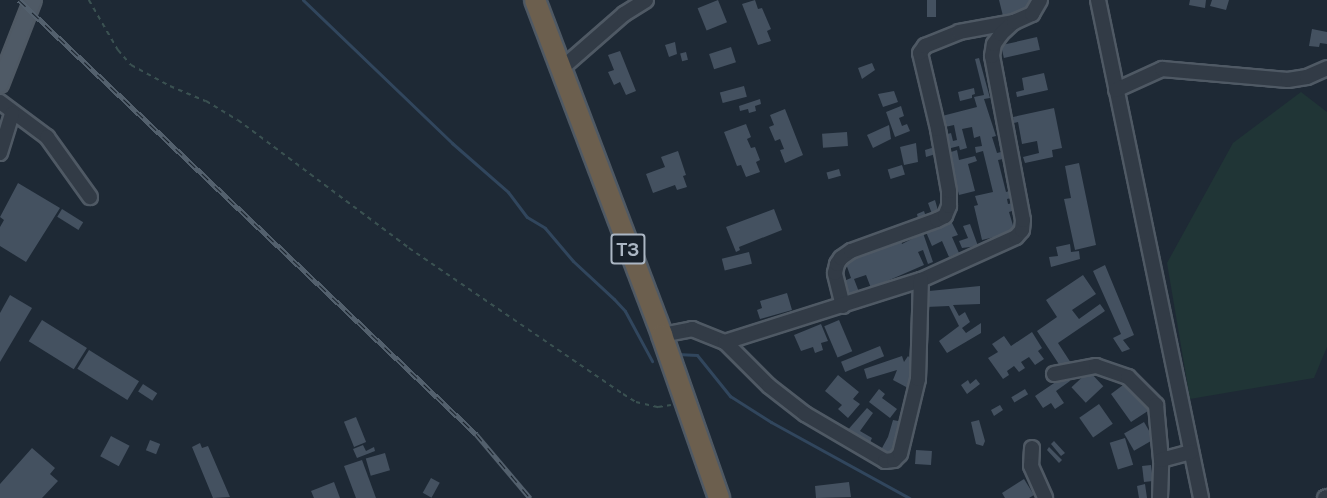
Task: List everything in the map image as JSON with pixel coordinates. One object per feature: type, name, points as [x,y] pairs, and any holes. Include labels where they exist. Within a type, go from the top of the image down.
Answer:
[{"type":"highway","name":"T3","points":[[536,0],[662,335],[719,498]]},
{"type":"main road","points":[[0,84],[33,0]]},
{"type":"street","points":[[561,69],[624,14],[646,0]]},
{"type":"street","points":[[843,306],[835,273],[841,258],[851,251],[937,220],[945,216],[949,206],[949,191],[938,129],[920,53],[925,46],[959,32],[1014,22],[1032,14],[1040,0]]},
{"type":"street","points":[[1098,0],[1201,498]]},
{"type":"street","points":[[725,342],[843,306],[921,279],[1016,237],[1022,230],[1023,220],[992,56],[994,44],[1014,22]]},
{"type":"street","points":[[1116,90],[1142,76],[1162,69],[1288,80],[1307,77],[1327,68]]},
{"type":"street","points":[[0,102],[12,114],[48,137],[90,197]]},
{"type":"street","points":[[0,153],[12,114]]},
{"type":"street","points":[[662,335],[692,329],[725,342],[769,386],[805,414],[885,461],[894,460],[900,454],[918,379],[921,279]]},
{"type":"street","points":[[1054,374],[1096,366],[1128,377],[1152,397],[1156,405],[1161,460],[1160,498]]},
{"type":"street","points":[[1032,448],[1031,466],[1045,498]]},
{"type":"street","points":[[1161,460],[1191,452]]},
{"type":"path","points":[[89,0],[118,50],[132,65],[170,86],[206,101],[238,120],[409,248],[636,402],[658,407],[687,404]]},
{"type":"green space","points":[[1301,92],[1327,112],[1327,347],[1314,378],[1190,399],[1167,263],[1233,143]]},
{"type":"building","points":[[718,0],[727,22],[707,30],[698,8]]},
{"type":"building","points":[[755,0],[758,9],[762,8],[771,29],[767,31],[771,41],[758,45],[742,4]]},
{"type":"building","points":[[927,0],[936,0],[936,17],[927,17]]},
{"type":"building","points":[[999,0],[1029,0],[1031,9],[1003,16]]},
{"type":"building","points":[[1190,0],[1206,0],[1205,8],[1189,5]]},
{"type":"building","points":[[1212,0],[1229,0],[1226,10],[1210,6]]},
{"type":"building","points":[[1312,29],[1327,32],[1327,44],[1320,43],[1319,47],[1309,46]]},
{"type":"building","points":[[1037,37],[1040,50],[1004,58],[1001,45]]},
{"type":"building","points":[[675,42],[677,54],[669,57],[665,45]]},
{"type":"building","points":[[731,47],[736,62],[714,69],[709,54]]},
{"type":"building","points":[[620,51],[636,91],[626,95],[620,82],[614,85],[608,72],[614,70],[608,55]]},
{"type":"building","points":[[686,52],[688,60],[682,61],[680,53]]},
{"type":"building","points":[[979,58],[990,98],[984,99],[996,136],[992,137],[997,153],[1001,152],[1003,159],[998,160],[1006,192],[1009,191],[1011,198],[1007,199],[1008,204],[1013,203],[1015,210],[1009,212],[1015,232],[982,240],[974,206],[978,205],[975,196],[993,192],[983,151],[976,153],[975,147],[982,146],[980,136],[974,138],[972,127],[962,129],[967,148],[960,150],[959,146],[947,149],[944,135],[951,133],[953,141],[957,140],[954,125],[945,127],[942,116],[977,107],[974,97],[984,95],[975,59]]},
{"type":"building","points":[[872,63],[875,70],[862,79],[858,68]]},
{"type":"building","points":[[1044,73],[1048,90],[1017,97],[1016,92],[1024,90],[1022,78]]},
{"type":"building","points":[[744,86],[747,97],[723,103],[720,92]]},
{"type":"building","points":[[974,88],[975,94],[972,98],[960,101],[958,92]]},
{"type":"building","points":[[894,91],[898,102],[883,107],[878,94]]},
{"type":"building","points":[[760,99],[761,104],[755,106],[756,111],[749,113],[748,109],[740,111],[739,106]]},
{"type":"building","points":[[901,106],[904,116],[899,118],[902,126],[907,124],[910,131],[895,137],[886,112]]},
{"type":"building","points":[[1054,108],[1062,148],[1052,150],[1053,157],[1025,163],[1023,157],[1039,153],[1037,141],[1022,144],[1018,122],[1014,123],[1013,117]]},
{"type":"building","points":[[785,109],[803,155],[785,163],[780,150],[784,149],[780,139],[775,141],[769,127],[774,125],[770,115]]},
{"type":"building","points":[[746,124],[751,137],[747,139],[751,148],[755,147],[760,160],[756,162],[760,172],[746,177],[741,165],[737,166],[724,132]]},
{"type":"building","points":[[889,125],[891,139],[873,148],[867,135]]},
{"type":"building","points":[[847,132],[848,146],[823,148],[822,134]]},
{"type":"building","points":[[916,143],[918,162],[904,165],[900,147]]},
{"type":"building","points":[[938,146],[939,153],[926,157],[925,150]]},
{"type":"building","points":[[957,150],[959,160],[975,156],[977,161],[968,164],[975,191],[959,195],[948,153]]},
{"type":"building","points":[[678,151],[686,175],[683,176],[687,187],[677,190],[675,185],[653,193],[646,174],[665,167],[661,157]]},
{"type":"building","points":[[1079,163],[1096,245],[1075,250],[1064,199],[1071,198],[1065,166]]},
{"type":"building","points":[[902,165],[905,175],[891,179],[888,169]]},
{"type":"building","points":[[839,169],[841,176],[828,179],[827,173]]},
{"type":"building","points":[[18,183],[60,208],[26,262],[0,246],[0,227],[4,220],[0,217]]},
{"type":"building","points":[[935,200],[939,214],[928,220],[918,219],[917,214],[924,211],[926,217],[932,214],[928,203]]},
{"type":"building","points":[[62,209],[83,222],[78,230],[57,217]]},
{"type":"building","points":[[774,209],[782,230],[739,247],[740,250],[736,252],[726,227]]},
{"type":"building","points":[[951,221],[958,235],[952,237],[959,253],[949,257],[942,241],[932,246],[926,232]]},
{"type":"building","points":[[970,224],[978,246],[962,248],[959,241],[968,238],[963,226]]},
{"type":"building","points":[[923,233],[933,262],[928,264],[923,250],[918,252],[924,265],[871,288],[866,275],[854,279],[859,292],[850,296],[844,281],[851,278],[845,261],[901,240],[902,244]]},
{"type":"building","points":[[1070,244],[1071,252],[1079,251],[1080,259],[1051,267],[1049,257],[1058,256],[1056,247]]},
{"type":"building","points":[[749,252],[752,264],[725,270],[722,259]]},
{"type":"building","points":[[1105,265],[1134,335],[1123,340],[1130,349],[1122,352],[1113,338],[1121,334],[1093,271]]},
{"type":"building","points":[[1083,275],[1096,294],[1072,310],[1079,319],[1100,304],[1105,311],[1058,343],[1071,363],[1062,369],[1037,331],[1057,317],[1046,300]]},
{"type":"building","points":[[980,286],[980,304],[953,305],[959,316],[965,312],[970,322],[962,328],[966,333],[981,323],[981,333],[947,353],[939,341],[959,326],[949,306],[926,307],[929,291]]},
{"type":"building","points":[[787,293],[792,310],[760,319],[757,310],[762,308],[760,301]]},
{"type":"building","points":[[10,295],[32,308],[0,362],[0,313]]},
{"type":"building","points":[[42,320],[87,348],[74,369],[29,341]]},
{"type":"building","points":[[839,320],[852,351],[838,358],[824,326]]},
{"type":"building","points":[[821,324],[828,341],[821,343],[823,350],[815,353],[813,347],[801,351],[794,335]]},
{"type":"building","points":[[1032,332],[1042,348],[1038,351],[1044,359],[1035,365],[1029,357],[1021,362],[1025,368],[1019,372],[1014,366],[1007,371],[1009,375],[1003,379],[988,358],[998,352],[992,344],[1004,336],[1011,346]]},
{"type":"building","points":[[880,346],[884,356],[845,372],[841,362]]},
{"type":"building","points":[[89,350],[139,381],[127,400],[77,369]]},
{"type":"building","points":[[902,356],[904,362],[908,356],[913,361],[908,388],[893,380],[897,370],[867,379],[864,369]]},
{"type":"building","points":[[1089,371],[1103,386],[1086,403],[1071,387]]},
{"type":"building","points":[[838,375],[859,392],[853,399],[860,404],[848,418],[838,409],[842,405],[825,391]]},
{"type":"building","points":[[1066,375],[1070,381],[1056,391],[1064,403],[1055,409],[1051,403],[1043,408],[1035,396]]},
{"type":"building","points":[[976,379],[980,384],[967,394],[961,385],[968,380],[970,384]]},
{"type":"building","points":[[1127,382],[1142,403],[1148,398],[1154,407],[1131,422],[1111,394]]},
{"type":"building","points":[[143,384],[157,393],[152,401],[138,392]]},
{"type":"building","points":[[879,389],[885,394],[882,398],[897,409],[890,418],[869,402]]},
{"type":"building","points":[[1025,389],[1028,394],[1014,402],[1011,397]]},
{"type":"building","points":[[1099,404],[1113,424],[1093,437],[1079,418]]},
{"type":"building","points":[[1000,405],[1003,410],[994,416],[991,410]]},
{"type":"building","points":[[867,408],[873,413],[860,431],[872,438],[868,447],[846,432]]},
{"type":"building","points":[[356,417],[366,442],[354,447],[344,422]]},
{"type":"building","points":[[893,420],[903,422],[897,451],[886,457],[876,451],[878,447],[882,448]]},
{"type":"building","points":[[979,420],[985,441],[983,446],[976,444],[971,422]]},
{"type":"building","points":[[1144,422],[1154,439],[1134,451],[1124,434]]},
{"type":"building","points":[[111,436],[130,446],[119,466],[100,456]]},
{"type":"building","points":[[1125,438],[1133,465],[1118,469],[1110,443]]},
{"type":"building","points":[[150,440],[160,444],[156,454],[146,450]]},
{"type":"building","points":[[1054,441],[1065,453],[1061,456],[1051,444]]},
{"type":"building","points":[[200,443],[202,448],[208,446],[230,497],[213,498],[192,447]]},
{"type":"building","points":[[363,445],[366,451],[374,447],[375,451],[357,458],[353,449]]},
{"type":"building","points":[[1049,447],[1062,460],[1059,463],[1047,450]]},
{"type":"building","points":[[32,448],[55,468],[50,474],[58,481],[42,498],[0,498],[0,484]]},
{"type":"building","points":[[916,450],[932,451],[931,465],[915,464]]},
{"type":"building","points":[[385,453],[390,470],[371,476],[366,459]]},
{"type":"building","points":[[362,460],[376,498],[356,498],[344,466]]},
{"type":"building","points":[[1151,465],[1153,481],[1144,482],[1142,466]]},
{"type":"building","points":[[431,478],[440,483],[432,498],[423,493]]},
{"type":"building","points":[[1024,479],[1034,495],[1029,498],[1005,498],[1002,493]]},
{"type":"building","points":[[334,482],[340,498],[314,498],[311,491]]},
{"type":"building","points":[[849,482],[851,497],[816,498],[815,486]]},
{"type":"building","points":[[1145,484],[1147,498],[1139,498],[1137,486]]},
{"type":"waterway","points":[[303,0],[452,143],[508,192],[527,217],[545,228],[573,261],[614,299],[625,311],[652,361]]},
{"type":"waterway","points":[[677,354],[697,355],[730,396],[771,422],[909,498]]},
{"type":"railway","points":[[19,0],[476,434],[530,498]]}]
